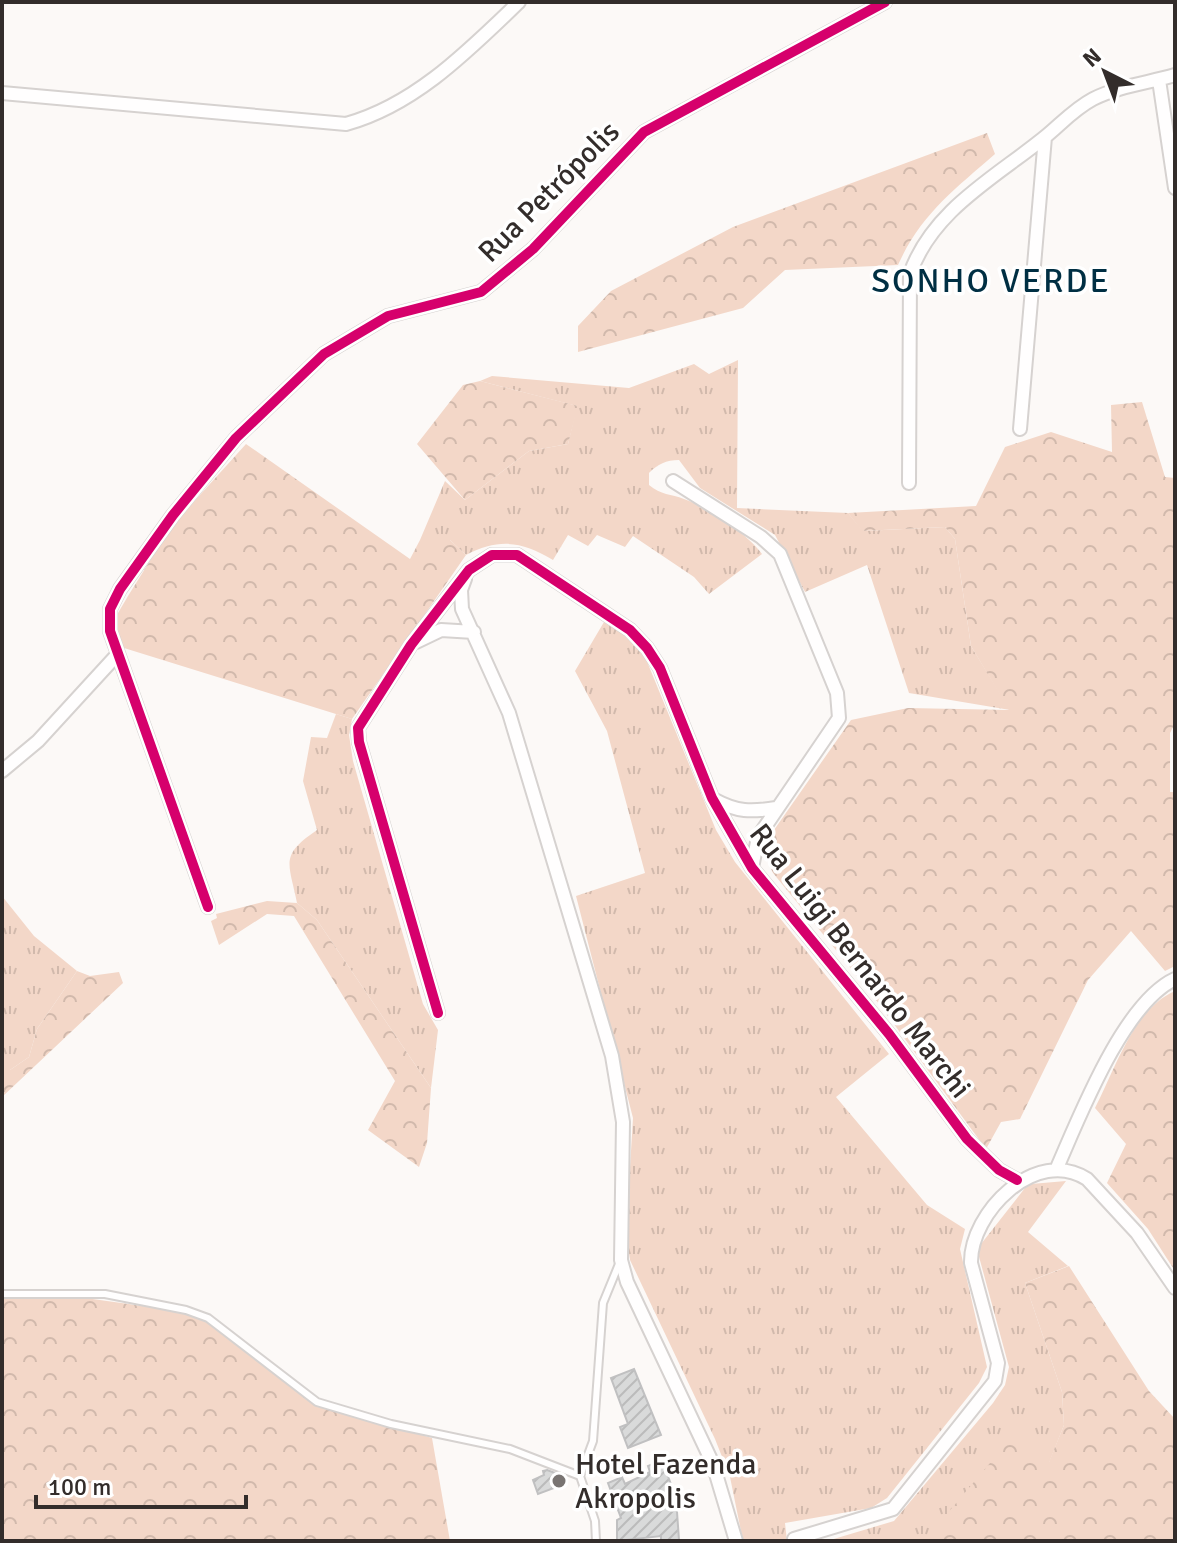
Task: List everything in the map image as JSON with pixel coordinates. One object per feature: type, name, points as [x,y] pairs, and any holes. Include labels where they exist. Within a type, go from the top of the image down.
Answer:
[{"type":"street","points":[[2,93],[346,124],[374,116],[408,98],[478,41],[519,2]]},
{"type":"street","name":"Rua Petrópolis","points":[[208,907],[116,656],[110,631],[110,609],[120,589],[173,515],[236,438],[324,354],[388,316],[481,292],[533,249],[644,132],[885,2]]},
{"type":"street","points":[[909,483],[910,274],[916,255],[939,225],[983,182],[1045,137],[1076,109],[1096,98],[1175,75]]},
{"type":"street","points":[[1159,80],[1175,188]]},
{"type":"street","points":[[1020,429],[1045,137]]},
{"type":"street","points":[[673,481],[761,537],[780,554],[837,693],[839,718],[758,837],[752,868]]},
{"type":"street","name":"Rua Luigi Bernardo Marchi","points":[[438,1013],[359,742],[358,728],[411,645],[469,570],[492,555],[517,555],[630,630],[660,668],[712,798],[752,868],[889,1034],[967,1139],[999,1170],[1017,1180]]},
{"type":"street","points":[[469,570],[460,599],[509,713],[612,1056],[623,1122],[621,1260],[627,1282],[713,1464],[736,1541]]},
{"type":"street","points":[[411,645],[441,630],[474,632]]},
{"type":"street","points":[[2,771],[38,741],[116,656]]},
{"type":"street","points":[[712,798],[732,810],[748,812],[776,808]]},
{"type":"street","points":[[1056,1170],[1126,1026],[1142,1003],[1175,979]]},
{"type":"street","points":[[794,1539],[893,1509],[995,1381],[998,1363],[971,1263],[971,1248],[977,1231],[1017,1180],[1056,1170],[1078,1173],[1098,1188],[1137,1233],[1175,1288]]},
{"type":"lane","points":[[596,1541],[595,1521],[580,1476],[593,1441],[603,1303],[621,1260]]},
{"type":"lane","points":[[2,1294],[105,1294],[186,1310],[208,1318],[317,1402],[391,1424],[510,1449],[580,1476]]},
{"type":"green space","points":[[987,133],[995,154],[952,191],[928,217],[898,265],[785,270],[743,308],[578,352],[578,326],[611,291],[733,227]]},
{"type":"green space","points":[[738,360],[737,508],[848,513],[863,531],[945,527],[955,539],[971,646],[1010,710],[909,693],[867,565],[805,592],[775,535],[700,488],[679,460],[666,462],[652,470],[649,485],[715,515],[738,530],[762,554],[709,594],[694,577],[633,536],[625,547],[597,535],[588,546],[568,535],[553,560],[531,549],[510,544],[489,546],[466,555],[450,540],[420,540],[445,481],[465,500],[529,451],[568,444],[577,406],[480,381],[492,376],[629,388],[694,364],[709,374]]},
{"type":"green space","points":[[480,381],[578,406],[568,444],[529,451],[465,500],[417,444],[463,385]]},
{"type":"green space","points":[[1142,402],[1165,477],[1175,478],[1175,723],[1170,733],[1170,792],[1175,792],[1175,966],[1165,971],[1131,931],[1088,980],[1020,1119],[1001,1122],[986,1149],[871,993],[773,873],[766,858],[767,840],[851,720],[908,708],[1009,710],[971,646],[955,539],[945,527],[862,531],[848,513],[976,506],[1005,447],[1051,432],[1112,452],[1111,405]]},
{"type":"green space","points":[[246,444],[410,559],[420,540],[450,540],[466,555],[352,719],[124,648],[117,632],[118,613],[171,527]]},
{"type":"green space","points":[[604,622],[626,635],[646,659],[716,830],[735,862],[889,1054],[836,1097],[927,1205],[965,1229],[960,1249],[987,1367],[979,1383],[887,1498],[871,1508],[785,1523],[787,1541],[743,1541],[730,1477],[715,1439],[630,1260],[626,1233],[633,1118],[576,896],[645,873],[607,731],[575,671]]},
{"type":"green space","points":[[336,714],[352,719],[349,735],[353,761],[423,1004],[438,1030],[431,1088],[317,920],[297,903],[290,861],[297,847],[317,830],[303,781],[311,737],[327,738]]},
{"type":"green space","points":[[2,896],[34,936],[77,971],[37,1029],[29,1057],[10,1070],[2,1070]]},
{"type":"green space","points":[[267,901],[297,903],[317,920],[431,1088],[427,1143],[419,1167],[368,1130],[395,1081],[294,916],[267,914],[219,945],[211,921],[217,918],[216,914]]},
{"type":"green space","points":[[77,971],[90,976],[119,972],[123,983],[2,1097],[2,1070],[10,1070],[29,1057],[37,1029]]},
{"type":"green space","points":[[1175,991],[1175,1271],[1148,1229],[1107,1183],[1126,1144],[1095,1108],[1137,1026],[1160,1000]]},
{"type":"green space","points":[[1066,1181],[1028,1232],[1068,1266],[1025,1283],[1062,1392],[1064,1425],[1049,1463],[924,1541],[827,1541],[894,1521],[1005,1385],[1009,1367],[978,1253],[981,1244],[1025,1188],[1031,1184]]},
{"type":"green space","points":[[1069,1266],[1149,1391],[1175,1419],[1175,1541],[924,1541],[1012,1437],[1049,1462],[1064,1425],[1062,1392],[1025,1283]]},
{"type":"green space","points":[[71,1296],[186,1312],[207,1320],[317,1405],[432,1438],[450,1541],[2,1541],[2,1297]]},
{"type":"building","points":[[634,1369],[661,1435],[628,1448],[620,1427],[628,1424],[611,1378]]},
{"type":"building","points":[[662,1460],[676,1498],[679,1540],[661,1541],[661,1536],[617,1541],[617,1520],[621,1518],[608,1483],[622,1477],[625,1484],[650,1472],[648,1466]]},
{"type":"building","points":[[547,1470],[558,1474],[562,1485],[538,1494],[533,1480]]},
{"type":"cycle path","points":[[208,907],[110,631],[110,609],[120,589],[173,515],[236,438],[324,354],[388,316],[481,292],[533,249],[644,132],[885,2]]},
{"type":"cycle path","points":[[438,1013],[359,742],[358,728],[411,645],[469,570],[492,555],[517,555],[630,630],[647,648],[660,668],[712,798],[752,868],[889,1034],[967,1139],[999,1170],[1017,1180]]},
{"type":"place","name":"Hotel Fazenda Akropolis","points":[[559,1481]]},
{"type":"district","name":"SONHO VERDE","points":[[991,281]]}]
